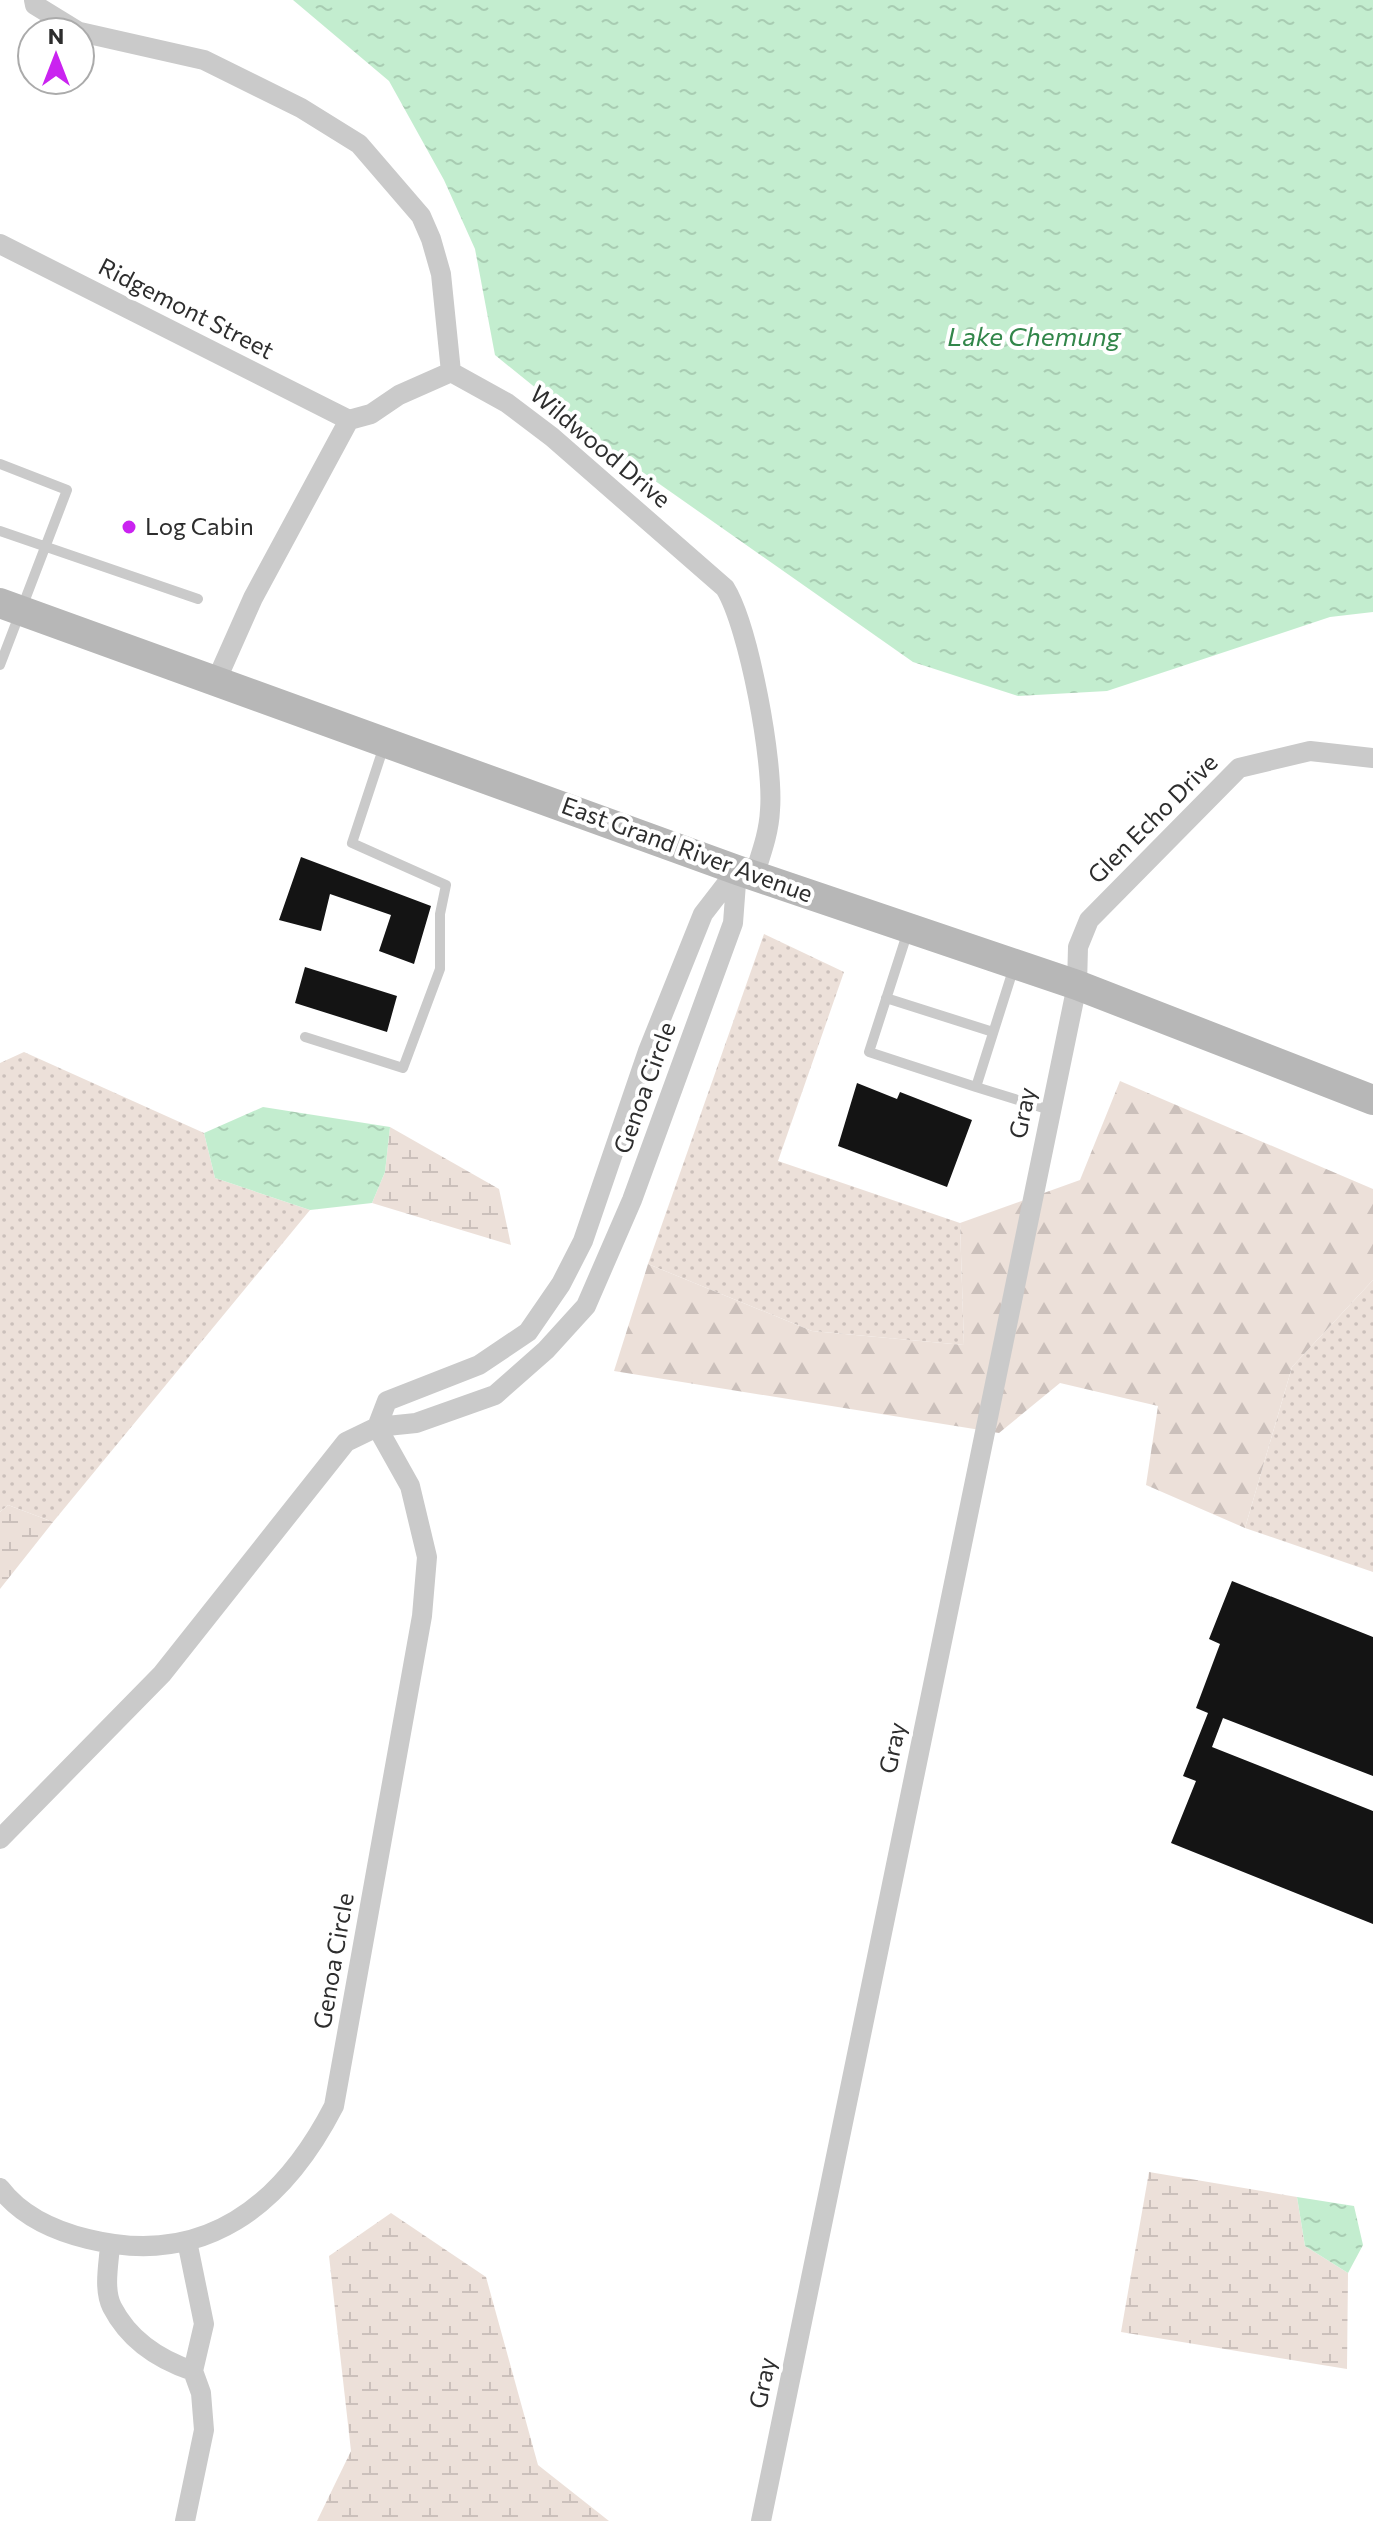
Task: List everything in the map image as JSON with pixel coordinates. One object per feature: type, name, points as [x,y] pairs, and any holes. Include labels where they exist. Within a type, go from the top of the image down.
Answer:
[{"type":"main road","name":"East Grand River Avenue","points":[[11,607],[386,740],[746,873],[1077,985],[1373,1100]]},
{"type":"street","points":[[34,0],[35,5],[53,16]]},
{"type":"street","points":[[96,36],[204,60],[301,108],[359,144],[421,216],[441,274],[451,372],[399,395],[371,414],[349,420],[253,598],[217,679]]},
{"type":"street","name":"Ridgemont Street","points":[[0,244],[349,420]]},
{"type":"street","name":"Wildwood Drive","points":[[451,372],[507,403],[552,437],[703,567],[725,588],[737,608],[771,789],[768,832],[746,873]]},
{"type":"street","name":"Glen Echo Drive","points":[[1077,985],[1078,947],[1089,920],[1239,768],[1310,751],[1373,758]]},
{"type":"street","name":"Genoa Circle","points":[[377,1427],[387,1401],[479,1365],[528,1332],[561,1284],[583,1241],[703,914],[746,873]]},
{"type":"street","name":"Genoa Circle","points":[[0,1839],[162,1674],[346,1442],[377,1427],[416,1423],[495,1395],[546,1350],[586,1306],[632,1200],[733,923],[746,873]]},
{"type":"street","points":[[676,982],[708,993]]},
{"type":"street","name":"Gray","points":[[761,2521],[1077,985]]},
{"type":"street","points":[[601,1186],[632,1200]]},
{"type":"street","points":[[528,1332],[546,1350]]},
{"type":"street","name":"Genoa Circle","points":[[0,2188],[51,2230],[110,2245],[146,2246],[187,2241],[239,2221],[277,2192],[313,2147],[334,2106],[422,1616],[427,1557],[410,1486],[377,1427]]},
{"type":"street","points":[[185,2521],[204,2430],[201,2393],[193,2371],[204,2324],[187,2241]]},
{"type":"street","points":[[110,2245],[108,2283],[111,2306],[160,2360],[193,2371]]},
{"type":"lane","points":[[0,464],[67,490],[45,547],[11,607],[0,665]]},
{"type":"lane","points":[[0,531],[198,599]]},
{"type":"lane","points":[[305,1037],[403,1068],[440,969],[440,914],[446,885],[352,843],[386,740]]},
{"type":"lane","points":[[909,929],[869,1052],[1050,1110]]},
{"type":"lane","points":[[976,1087],[1014,965]]},
{"type":"lane","points":[[886,998],[993,1032]]},
{"type":"green space","points":[[764,934],[844,972],[778,1161],[960,1223],[964,1345],[812,1331],[648,1264]]},
{"type":"green space","points":[[24,1052],[204,1133],[215,1178],[310,1210],[53,1522],[8,1505],[0,1512],[0,1063]]},
{"type":"green space","points":[[1120,1081],[1373,1189],[1373,1280],[1292,1367],[1245,1528],[1146,1485],[1158,1406],[1060,1383],[999,1433],[614,1371],[648,1264],[812,1331],[964,1345],[960,1223],[1080,1180]]},
{"type":"green space","points":[[390,1127],[499,1189],[511,1245],[372,1203],[385,1172]]},
{"type":"green space","points":[[1373,1280],[1373,1572],[1245,1528],[1292,1367]]},
{"type":"green space","points":[[8,1505],[53,1522],[0,1589],[0,1512]]},
{"type":"green space","points":[[1149,2172],[1297,2197],[1305,2246],[1348,2273],[1347,2369],[1121,2332]]},
{"type":"green space","points":[[391,2213],[486,2277],[538,2465],[609,2521],[317,2521],[351,2451],[329,2256]]},
{"type":"water","name":"Lake Chemung","points":[[293,0],[1373,0],[1373,612],[1330,617],[1107,691],[1018,696],[913,662],[621,457],[495,355],[475,249],[444,180],[389,81]]},
{"type":"water","points":[[263,1107],[390,1127],[385,1172],[372,1203],[310,1210],[215,1178],[204,1133]]},
{"type":"water","points":[[1297,2197],[1354,2206],[1363,2245],[1348,2273],[1305,2246]]},
{"type":"building","points":[[301,857],[431,906],[414,964],[379,951],[391,915],[330,894],[321,931],[279,920]]},
{"type":"building","points":[[305,967],[397,996],[387,1032],[295,1003]]},
{"type":"building","points":[[857,1083],[897,1099],[900,1092],[972,1120],[947,1187],[838,1146]]},
{"type":"building","points":[[1232,1581],[1373,1637],[1373,1776],[1223,1718],[1212,1747],[1373,1811],[1373,1924],[1171,1843],[1196,1781],[1183,1776],[1208,1713],[1196,1708],[1220,1644],[1209,1639]]},
{"type":"place","name":"Log Cabin","points":[[129,527]]}]
